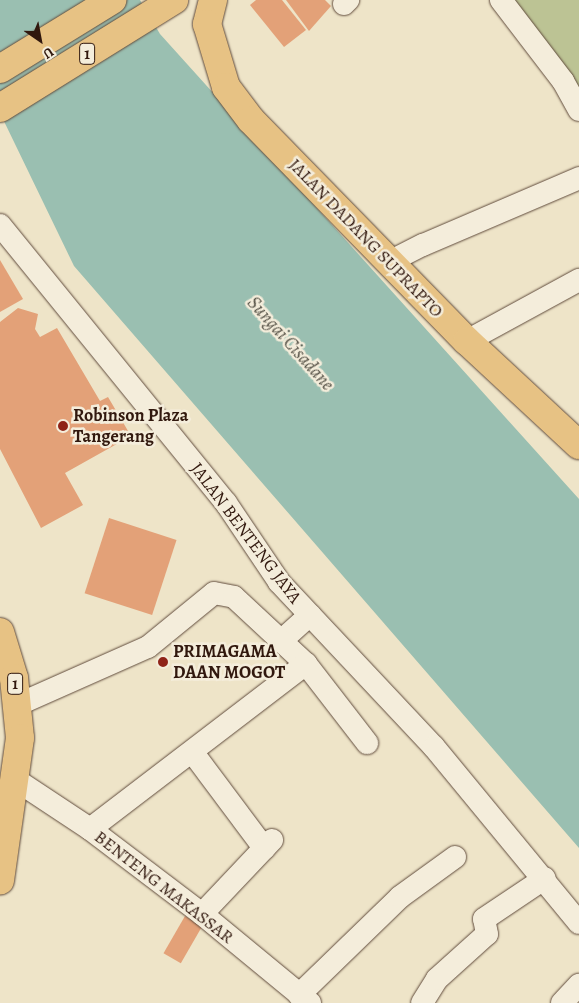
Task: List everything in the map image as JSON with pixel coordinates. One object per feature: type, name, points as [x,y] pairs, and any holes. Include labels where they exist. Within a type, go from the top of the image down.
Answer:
[{"type":"main road","name":"1","points":[[0,70],[112,0]]},
{"type":"main road","name":"1","points":[[0,108],[174,0]]},
{"type":"main road","name":"JALAN DADANG SUPRAPTO","points":[[214,0],[208,24],[226,87],[251,120],[467,341],[579,444]]},
{"type":"main road","name":"1","points":[[0,632],[14,678],[17,705],[9,749],[8,790],[0,881]]},
{"type":"street","points":[[501,0],[563,81],[579,110]]},
{"type":"street","points":[[389,262],[422,245],[579,178]]},
{"type":"street","name":"JALAN BENTENG JAYA","points":[[0,225],[226,503],[279,582],[434,747],[545,878],[579,924]]},
{"type":"street","points":[[467,341],[579,280]]},
{"type":"street","points":[[17,705],[148,647],[214,593],[234,597],[306,664],[367,743]]},
{"type":"street","points":[[281,641],[310,615]]},
{"type":"street","points":[[90,829],[193,753],[306,664]]},
{"type":"street","points":[[193,753],[268,844],[202,914]]},
{"type":"street","name":"BENTENG MAKASSAR","points":[[8,790],[90,829],[202,914],[305,999]]},
{"type":"street","points":[[305,999],[400,897],[455,857]]},
{"type":"street","points":[[422,1003],[437,979],[487,934],[484,919],[545,878]]},
{"type":"street","points":[[562,1003],[579,985]]},
{"type":"shaded area","points":[[512,0],[579,0],[579,95]]},
{"type":"water","name":"Sungai Cisadane","points":[[0,0],[140,0],[160,34],[579,499],[579,848],[74,266],[0,113]]},
{"type":"building","points":[[256,0],[282,0],[306,30],[284,47],[250,5]]},
{"type":"building","points":[[286,0],[325,0],[331,6],[309,31]]},
{"type":"building","points":[[0,260],[23,299],[0,312]]},
{"type":"building","name":"Robinson Plaza Tangerang","points":[[18,308],[38,314],[35,329],[40,337],[57,328],[100,401],[108,397],[131,436],[65,473],[83,505],[41,528],[0,449],[0,322]]},
{"type":"building","points":[[109,518],[177,540],[152,615],[85,593]]},
{"type":"building","points":[[185,916],[202,926],[181,963],[164,953]]},
{"type":"place","name":"Robinson Plaza Tangerang","points":[[63,426]]},
{"type":"place","name":"PRIMAGAMA DAAN MOGOT","points":[[163,662]]}]
